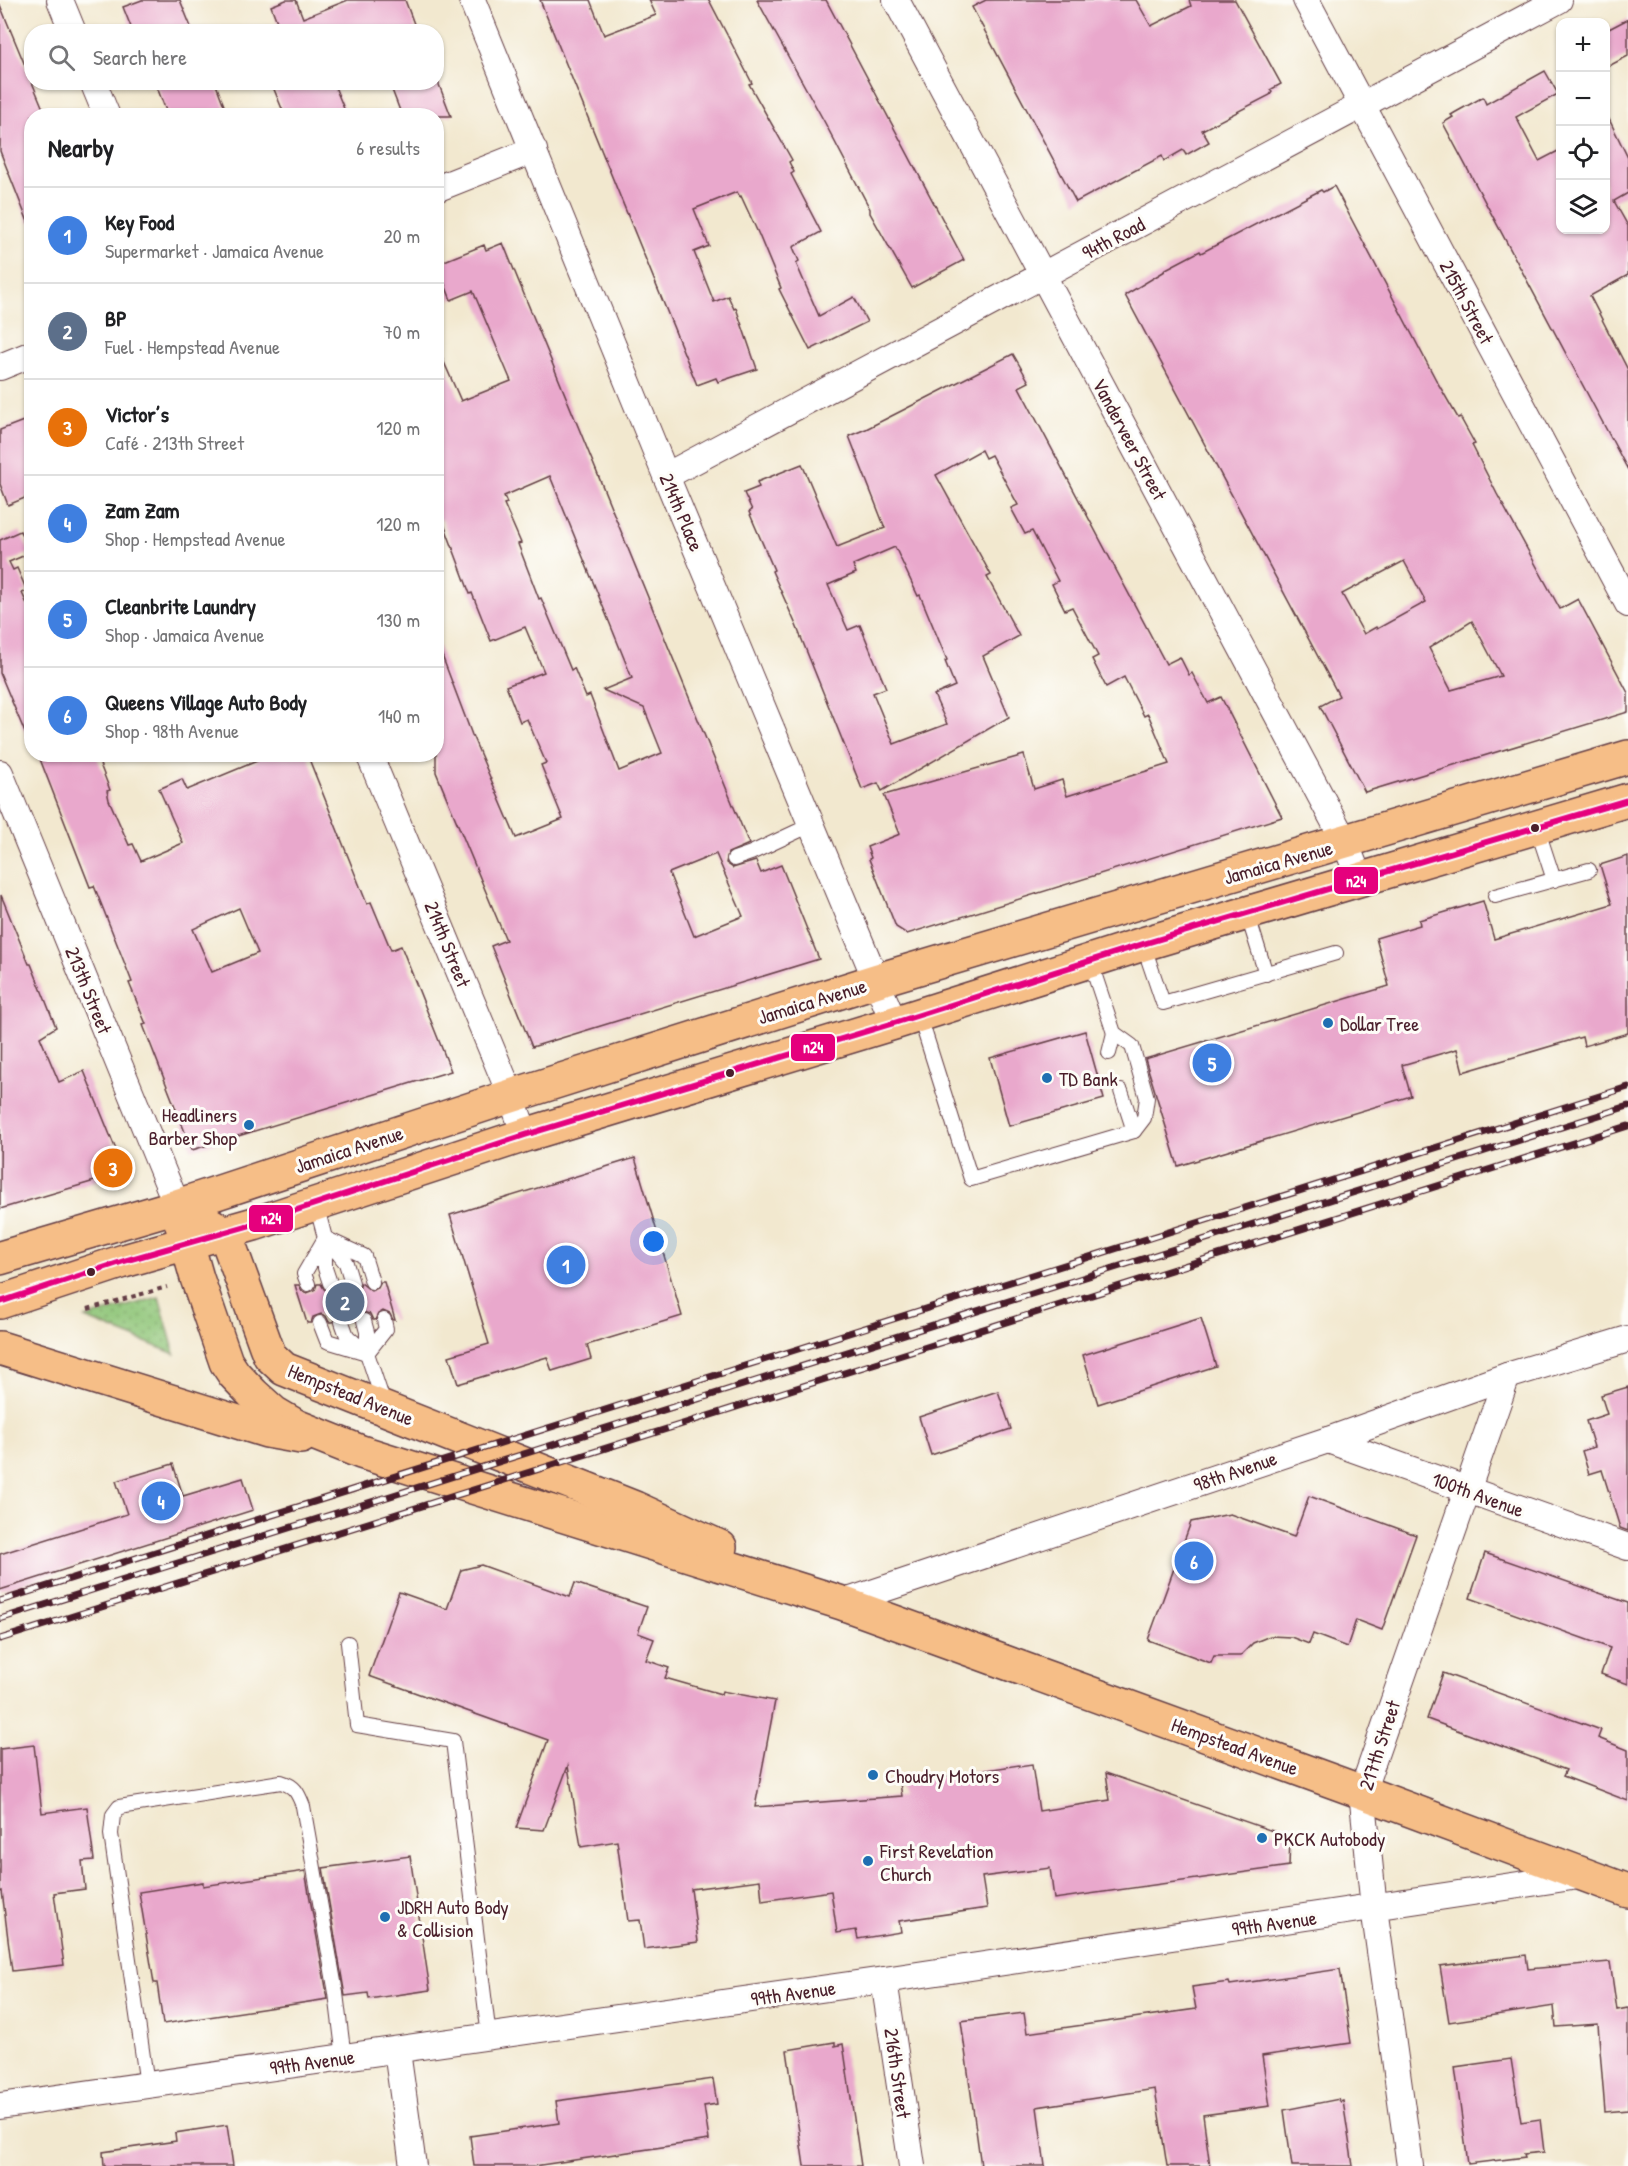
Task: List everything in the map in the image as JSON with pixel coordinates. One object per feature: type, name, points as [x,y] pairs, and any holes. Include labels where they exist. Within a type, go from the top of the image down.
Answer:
[{"type":"main road","name":"Jamaica Avenue","points":[[0,1258],[177,1206],[511,1096],[878,980],[1628,757]]},
{"type":"main road","name":"Jamaica Avenue","points":[[0,1302],[124,1261],[225,1233],[525,1135],[1143,944],[1628,800]]},
{"type":"main road","points":[[177,1206],[225,1233]]},
{"type":"main road","name":"Hempstead Avenue","points":[[177,1206],[186,1244],[226,1362],[253,1394],[274,1413],[296,1426],[338,1444],[842,1604],[1628,1891]]},
{"type":"main road","name":"Hempstead Avenue","points":[[225,1233],[266,1346],[284,1369],[635,1508],[842,1604]]},
{"type":"main road","points":[[0,1348],[267,1431],[338,1444]]},
{"type":"street","points":[[60,0],[70,24]]},
{"type":"street","name":"214th Place","points":[[472,0],[666,476],[878,980],[906,1018]]},
{"type":"street","name":"Vanderveer Street","points":[[896,0],[1344,842],[1360,880]]},
{"type":"street","name":"215th Street","points":[[1306,0],[1628,604]]},
{"type":"street","name":"94th Road","points":[[666,476],[1559,0]]},
{"type":"street","points":[[96,90],[104,108]]},
{"type":"street","points":[[444,186],[534,150]]},
{"type":"street","points":[[0,367],[24,357]]},
{"type":"street","name":"214th Street","points":[[372,762],[511,1096],[525,1135]]},
{"type":"street","name":"213th Street","points":[[0,773],[177,1206]]},
{"type":"street","name":"98th Avenue","points":[[842,1604],[1328,1440],[1507,1376],[1628,1339]]},
{"type":"street","name":"217th Street","points":[[1410,2166],[1374,1908],[1362,1792],[1507,1376]]},
{"type":"street","name":"100th Avenue","points":[[1328,1440],[1628,1546]]},
{"type":"street","name":"99th Avenue","points":[[0,2106],[884,1980],[1586,1875]]},
{"type":"street","name":"216th Street","points":[[884,1980],[912,2166]]},
{"type":"street","points":[[397,2050],[413,2166]]},
{"type":"lane","points":[[734,859],[813,824]]},
{"type":"lane","points":[[1538,828],[1554,880]]},
{"type":"lane","points":[[1495,896],[1589,870]]},
{"type":"lane","points":[[1247,913],[1266,974]]},
{"type":"lane","points":[[1143,944],[1163,1003],[1336,953]]},
{"type":"lane","points":[[1090,961],[1114,1033],[1109,1053]]},
{"type":"lane","points":[[906,1018],[971,1179],[1134,1131],[1144,1118],[1147,1098],[1131,1046],[1114,1033]]},
{"type":"lane","points":[[1121,1091],[1134,1131]]},
{"type":"lane","points":[[315,1203],[325,1238],[325,1268],[330,1283]]},
{"type":"lane","points":[[325,1238],[363,1256],[372,1282]]},
{"type":"lane","points":[[325,1238],[346,1263],[352,1283]]},
{"type":"lane","points":[[308,1284],[304,1274],[325,1238]]},
{"type":"lane","points":[[367,1353],[386,1329],[384,1320]]},
{"type":"lane","points":[[363,1321],[367,1332],[367,1353],[386,1409]]},
{"type":"lane","points":[[342,1322],[347,1336],[367,1353]]},
{"type":"lane","points":[[320,1323],[327,1341],[367,1353]]},
{"type":"lane","points":[[348,1643],[357,1725],[453,1741],[489,2037]]},
{"type":"lane","points":[[147,2085],[111,1834],[113,1815],[119,1807],[281,1782],[291,1785],[297,1791],[303,1806],[336,1993],[344,2058]]},
{"type":"path","points":[[82,1310],[170,1287]]},
{"type":"green space","points":[[159,1297],[175,1354],[85,1318]]},
{"type":"building","points":[[142,0],[180,0],[190,24],[130,24],[123,7]]},
{"type":"building","points":[[286,0],[296,0],[303,18],[348,0],[405,0],[414,24],[278,24],[271,6]]},
{"type":"building","points":[[540,0],[590,0],[604,35],[656,15],[649,0],[709,0],[752,83],[749,84],[792,160],[789,162],[794,172],[791,174],[821,232],[793,247],[799,261],[796,263],[819,316],[854,297],[867,322],[810,350],[779,289],[781,288],[759,235],[737,192],[694,209],[709,246],[694,252],[714,302],[728,296],[734,309],[736,308],[757,369],[718,382],[716,378],[697,385]]},
{"type":"building","points":[[757,0],[826,0],[964,260],[912,288]]},
{"type":"building","points":[[986,0],[1136,0],[1151,26],[1191,6],[1189,0],[1235,0],[1281,84],[1270,90],[1272,92],[1270,95],[1202,130],[1209,142],[1186,155],[1183,150],[1164,161],[1162,156],[1076,202],[972,7]]},
{"type":"building","points":[[0,5],[24,63],[24,90],[35,90],[43,108],[24,108],[24,212],[0,151]]},
{"type":"building","points":[[1628,19],[1628,56],[1610,65],[1610,28]]},
{"type":"building","points":[[1545,71],[1556,90],[1556,95],[1516,117],[1539,161],[1556,152],[1556,234],[1610,234],[1610,121],[1628,158],[1628,193],[1614,201],[1628,226],[1628,275],[1590,296],[1628,370],[1628,470],[1443,123],[1453,117],[1451,115],[1483,97],[1486,104]]},
{"type":"building","points":[[158,90],[218,90],[225,108],[165,108]]},
{"type":"building","points":[[274,90],[336,90],[344,108],[282,108]]},
{"type":"building","points":[[392,90],[441,90],[451,116],[444,116],[444,108],[399,108]]},
{"type":"building","points":[[1334,186],[1436,380],[1475,444],[1472,445],[1497,494],[1560,609],[1578,599],[1628,693],[1628,712],[1365,792],[1320,706],[1339,696],[1125,295],[1164,270],[1200,251],[1201,253],[1321,190],[1323,192]],"holes":[[[1404,561],[1426,602],[1364,634],[1342,594]],[[1472,621],[1501,676],[1451,690],[1429,648]]]},
{"type":"building","points":[[503,243],[749,844],[728,853],[726,863],[733,868],[756,861],[761,873],[781,865],[819,959],[532,1047],[491,946],[506,940],[436,772],[436,762],[444,762],[444,661],[472,735],[516,838],[563,819],[541,765],[546,763],[527,719],[520,722],[506,686],[544,672],[525,627],[491,641],[472,593],[470,594],[444,524],[444,362],[461,401],[511,381],[473,291],[451,300],[444,282],[444,261],[484,245],[486,250]],"holes":[[[550,476],[632,678],[603,690],[644,708],[662,753],[619,771],[590,695],[586,697],[574,668],[571,670],[541,598],[539,599],[518,544],[521,543],[504,504],[507,503],[504,496]],[[716,854],[743,916],[694,936],[669,873]]]},
{"type":"building","points":[[1013,354],[1029,382],[1019,387],[1166,664],[1180,657],[1189,675],[1192,673],[1208,703],[1221,697],[1282,817],[907,934],[896,927],[869,859],[871,858],[867,847],[900,834],[884,795],[1024,755],[1034,789],[1062,780],[1067,796],[1169,764],[1148,714],[1144,716],[1124,677],[1106,687],[1092,659],[1098,656],[1072,607],[1065,610],[1052,584],[1058,581],[1032,531],[1025,534],[1011,508],[1018,505],[991,455],[985,458],[981,450],[936,475],[991,575],[987,577],[1019,636],[983,656],[1009,717],[882,791],[878,783],[862,789],[772,571],[774,570],[749,512],[752,510],[744,493],[759,487],[757,482],[802,464],[837,547],[885,528],[849,436]],"holes":[[[895,547],[918,596],[920,595],[947,660],[945,661],[955,686],[934,695],[947,724],[894,744],[873,693],[886,688],[860,625],[848,630],[828,585],[856,573],[853,565]]]},
{"type":"building","points":[[24,421],[24,498],[8,505],[0,484],[0,430]]},
{"type":"building","points":[[20,531],[24,540],[24,556],[9,562],[13,570],[17,568],[24,584],[22,593],[24,597],[24,730],[0,673],[0,540]]},
{"type":"building","points":[[41,762],[99,762],[110,790],[107,791],[109,800],[129,845],[133,844],[141,861],[183,843],[159,789],[182,779],[187,790],[255,762],[310,762],[367,904],[371,902],[391,950],[401,946],[451,1071],[192,1150],[143,1025],[146,1024],[129,983],[132,982],[94,886],[90,887]],"holes":[[[239,908],[258,953],[212,972],[193,929]]]},
{"type":"building","points":[[1628,856],[1628,1033],[1584,1046],[1582,1037],[1463,1072],[1457,1049],[1402,1065],[1411,1096],[1178,1166],[1145,1059],[1389,986],[1376,938],[1420,925],[1419,920],[1483,901],[1494,939],[1612,904],[1600,865]]},
{"type":"building","points":[[1,895],[56,1027],[40,1037],[59,1082],[84,1071],[125,1172],[0,1209]]},
{"type":"building","name":"TD Bank","points":[[1085,1031],[1104,1099],[1009,1126],[990,1058]]},
{"type":"building","points":[[635,1158],[682,1316],[587,1345],[591,1359],[552,1371],[547,1357],[458,1384],[449,1356],[489,1344],[450,1215]]},
{"type":"building","points":[[381,1282],[384,1282],[395,1320],[383,1311],[375,1320],[370,1314],[362,1312],[357,1315],[355,1321],[351,1321],[343,1313],[336,1316],[333,1322],[329,1322],[326,1316],[321,1314],[313,1317],[311,1323],[307,1323],[295,1285],[299,1285],[302,1291],[307,1293],[315,1290],[317,1284],[321,1284],[329,1292],[336,1289],[339,1283],[343,1283],[346,1290],[354,1292],[359,1289],[361,1283],[371,1291],[378,1288]]},
{"type":"building","points":[[1201,1318],[1216,1366],[1098,1404],[1083,1355]]},
{"type":"building","points":[[1628,1387],[1628,1531],[1620,1528],[1602,1470],[1589,1474],[1582,1451],[1594,1447],[1586,1421],[1607,1414],[1601,1395]]},
{"type":"building","points":[[998,1391],[1011,1429],[931,1455],[919,1417]]},
{"type":"building","points":[[173,1464],[183,1496],[243,1478],[253,1510],[0,1590],[0,1554],[127,1514],[116,1481]]},
{"type":"building","points":[[1309,1496],[1416,1535],[1382,1630],[1356,1620],[1347,1647],[1313,1634],[1309,1644],[1291,1637],[1270,1636],[1253,1643],[1240,1656],[1214,1656],[1211,1663],[1148,1640],[1191,1522],[1230,1514],[1294,1537]]},
{"type":"building","points":[[1485,1553],[1628,1603],[1628,1684],[1601,1674],[1610,1648],[1470,1598]]},
{"type":"building","points":[[481,1565],[570,1597],[575,1583],[647,1607],[638,1633],[654,1639],[646,1660],[669,1668],[665,1678],[721,1694],[722,1691],[775,1701],[755,1807],[902,1796],[900,1783],[1032,1765],[1039,1811],[1110,1800],[1106,1773],[1290,1837],[1289,1866],[1054,1899],[1050,1868],[982,1877],[987,1908],[899,1921],[901,1932],[858,1939],[856,1930],[837,1933],[831,1891],[762,1901],[760,1880],[691,1889],[698,1942],[644,1949],[640,1920],[628,1921],[617,1841],[581,1847],[568,1766],[544,1830],[516,1828],[548,1740],[369,1676],[399,1592],[447,1609],[461,1570]]},
{"type":"building","points":[[1443,1673],[1601,1730],[1598,1738],[1628,1750],[1628,1801],[1563,1776],[1566,1770],[1427,1719]]},
{"type":"building","points":[[34,1745],[42,1813],[87,1807],[94,1860],[82,1861],[85,1889],[54,1893],[64,1965],[12,1971],[2,1891],[0,1892],[0,1749]]},
{"type":"building","points":[[410,1856],[430,1990],[369,1999],[368,1993],[345,1996],[323,1868]]},
{"type":"building","points":[[305,1871],[328,1999],[163,2024],[139,1892],[203,1882],[203,1886]]},
{"type":"building","points":[[1526,1955],[1528,1969],[1610,1962],[1617,2010],[1628,2008],[1628,2110],[1605,2112],[1598,2024],[1556,2027],[1554,2006],[1449,2022],[1440,1966]]},
{"type":"building","points":[[1340,1969],[1351,2043],[1262,2056],[1270,2106],[1203,2115],[1210,2166],[1167,2166],[1155,2089],[1037,2107],[1045,2166],[981,2166],[961,2021],[1024,2013],[1027,2033],[1196,2009],[1192,1987],[1229,1982],[1230,1985]]},
{"type":"building","points":[[835,2042],[835,2046],[843,2044],[861,2166],[804,2166],[787,2050]]},
{"type":"building","points":[[1511,2059],[1521,2122],[1540,2119],[1544,2152],[1524,2154],[1525,2157],[1468,2164],[1455,2067]]},
{"type":"building","points":[[713,2079],[717,2104],[704,2106],[709,2140],[534,2166],[474,2166],[470,2136],[559,2123],[556,2101]]},
{"type":"building","points":[[1339,2099],[1340,2102],[1343,2101],[1353,2166],[1292,2166],[1284,2110]]},
{"type":"building","points":[[227,2125],[233,2166],[104,2166],[103,2152],[176,2141],[175,2133]]},
{"type":"railway","points":[[0,1601],[1628,1087]]},
{"type":"railway","points":[[0,1619],[1628,1106]]},
{"type":"railway","points":[[0,1639],[1628,1126]]},
{"type":"transit line","name":"n24","points":[[0,1302],[124,1261],[254,1224],[525,1135],[894,1023],[1143,944],[1628,800]]},
{"type":"place","name":"Dollar Tree","points":[[1328,1023]]},
{"type":"place","name":"Cleanbrite Laundry","points":[[1212,1063]]},
{"type":"place","name":"TD Bank","points":[[1047,1078]]},
{"type":"place","name":"Headliners Barber Shop","points":[[249,1125]]},
{"type":"place","name":"Victor’s","points":[[113,1168]]},
{"type":"place","name":"Key Food","points":[[566,1265]]},
{"type":"place","name":"BP","points":[[345,1302]]},
{"type":"place","name":"Zam Zam","points":[[161,1501]]},
{"type":"place","name":"Queens Village Auto Body","points":[[1194,1561]]},
{"type":"place","name":"Choudry Motors","points":[[873,1775]]},
{"type":"place","name":"PKCK Autobody","points":[[1262,1838]]},
{"type":"place","name":"First Revelation Church","points":[[868,1861]]},
{"type":"place","name":"JDRH Auto Body & Collision","points":[[385,1917]]}]
